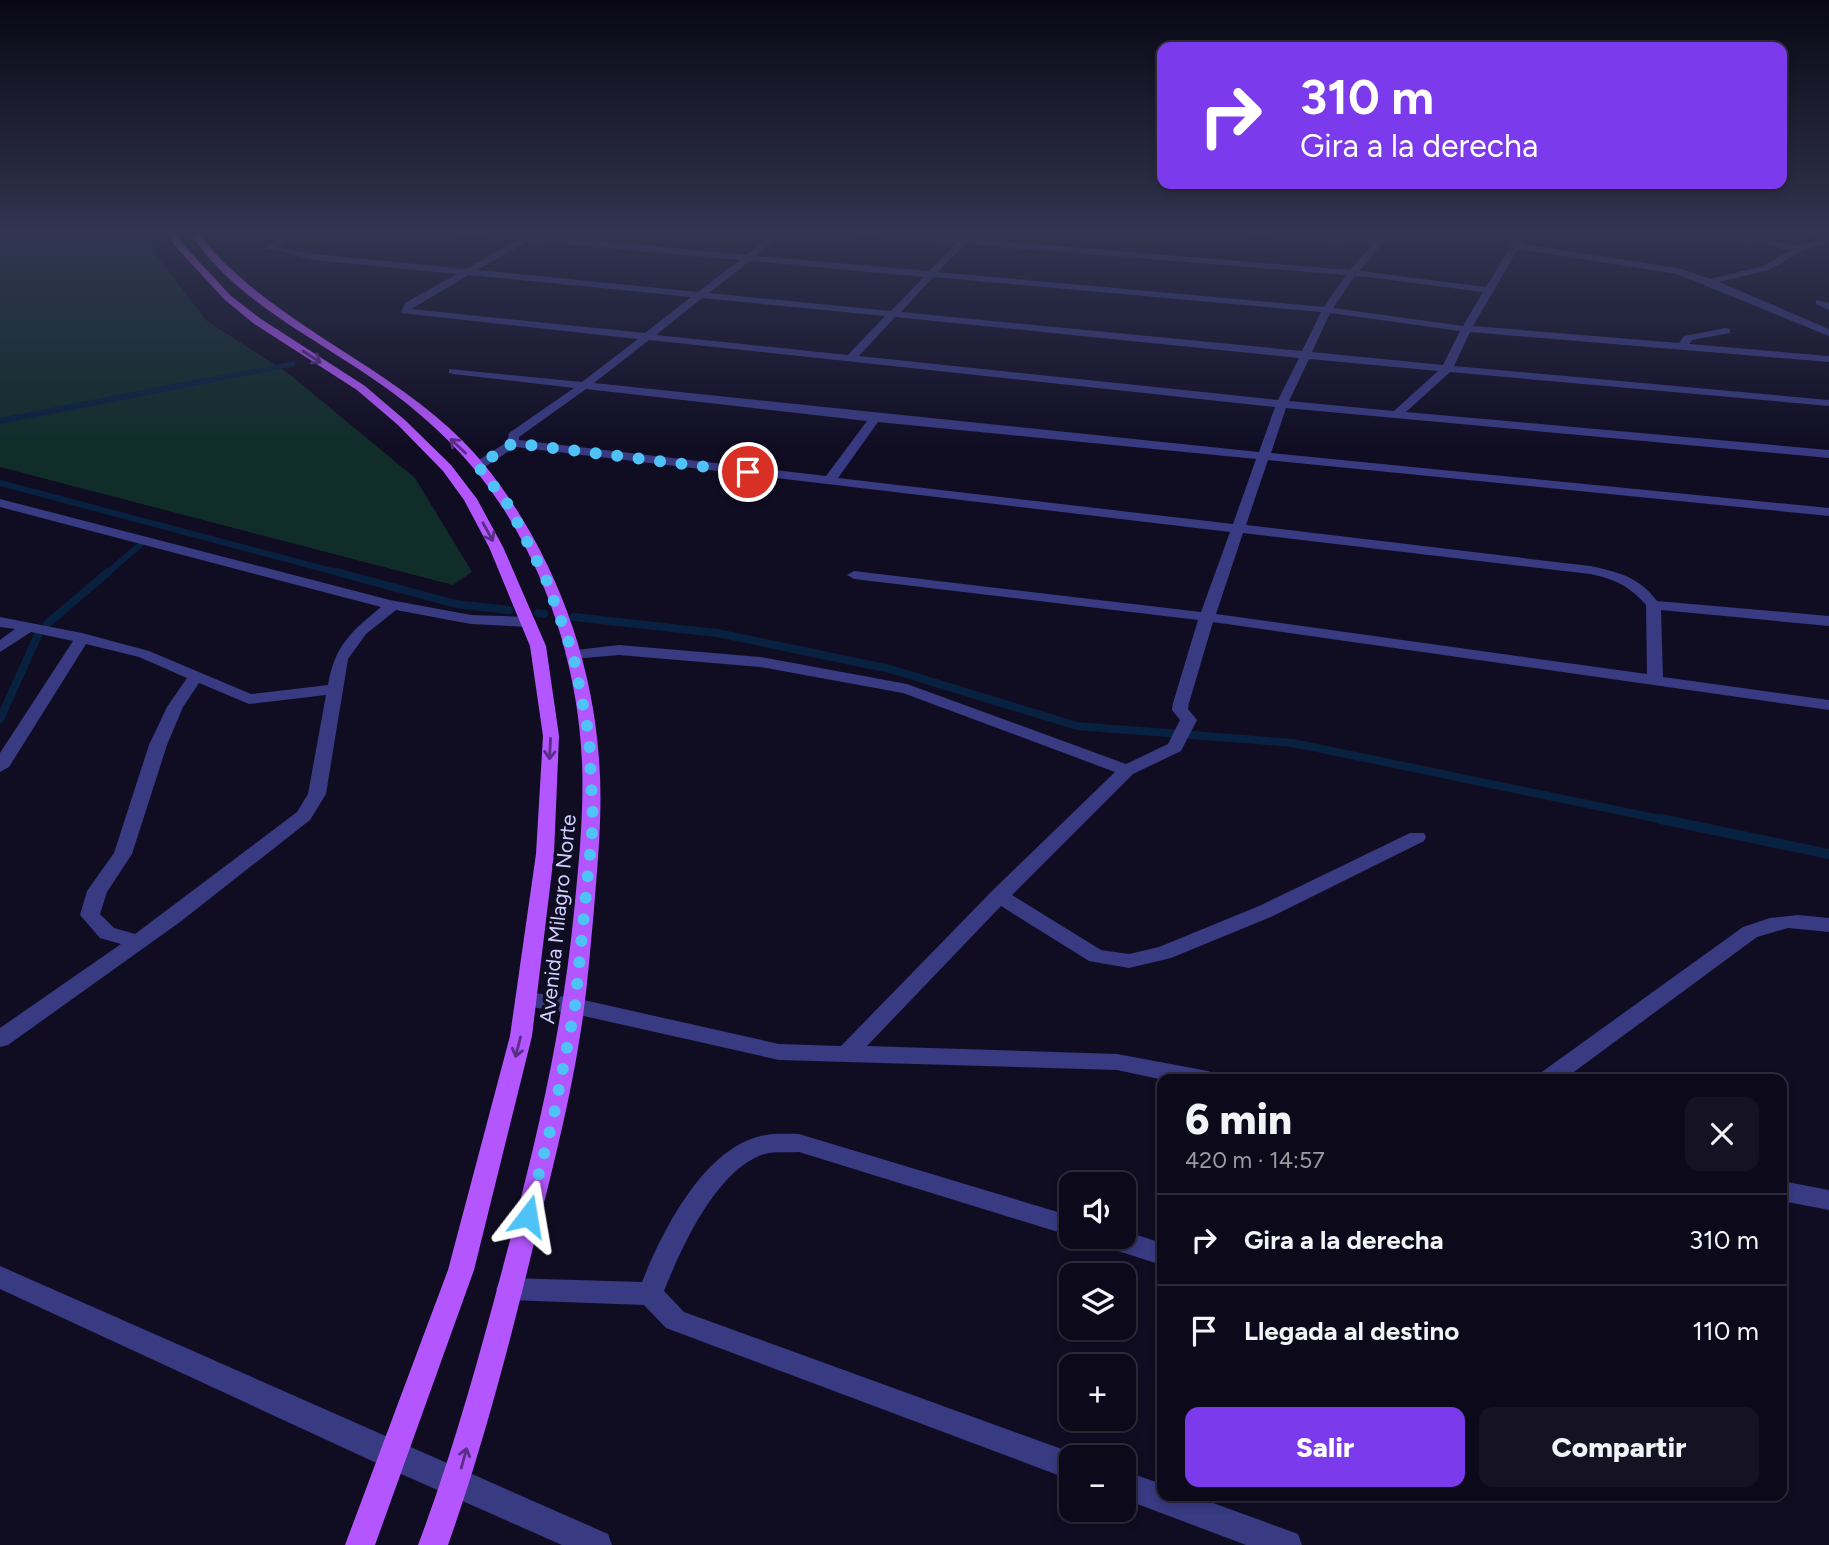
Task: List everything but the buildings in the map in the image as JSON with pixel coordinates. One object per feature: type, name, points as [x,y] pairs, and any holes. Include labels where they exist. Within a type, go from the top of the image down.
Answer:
[{"type":"main road","name":"Avenida Milagro Norte","points":[[236,304],[257,321],[361,388],[402,423],[447,468],[470,499],[496,547],[538,646],[551,736],[545,854],[521,1036],[461,1270],[365,1533]]},
{"type":"main road","name":"Avenida Milagro Norte","points":[[265,304],[307,335],[392,387],[427,416],[478,466],[509,506],[546,579],[573,654],[589,736],[593,823],[575,1006],[553,1119],[509,1289],[457,1484],[433,1545]]},
{"type":"main road","points":[[346,1545],[365,1533]]},
{"type":"street","points":[[410,304],[405,311],[850,359],[1395,415],[1829,454]]},
{"type":"street","points":[[513,443],[513,436],[585,385],[689,304]]},
{"type":"street","points":[[799,304],[1447,369],[1829,403]]},
{"type":"street","points":[[850,359],[902,304]]},
{"type":"street","points":[[1262,304],[1466,329],[1829,359]]},
{"type":"street","points":[[846,1054],[999,895],[1127,770],[1175,747],[1189,720],[1180,710],[1207,617],[1282,404],[1331,304]]},
{"type":"street","points":[[1395,415],[1447,369],[1481,304]]},
{"type":"street","points":[[1761,304],[1829,333]]},
{"type":"street","points":[[1682,347],[1688,338],[1726,331]]},
{"type":"street","points":[[453,371],[875,418],[1829,512]]},
{"type":"street","points":[[829,481],[875,418]]},
{"type":"street","points":[[478,466],[513,443],[1590,570],[1620,576],[1637,585],[1653,605],[1655,679]]},
{"type":"street","points":[[0,503],[98,526],[434,617],[485,622],[528,622]]},
{"type":"street","points":[[854,575],[1207,617],[1829,705]]},
{"type":"street","points":[[1653,605],[1829,621]]},
{"type":"street","points":[[0,1039],[138,942],[304,816],[317,794],[340,659],[348,645],[392,606]]},
{"type":"street","points":[[0,622],[82,638],[144,654],[249,699],[335,689]]},
{"type":"street","points":[[0,647],[27,628]]},
{"type":"street","points":[[0,767],[82,638]]},
{"type":"street","points":[[573,654],[619,650],[760,662],[907,689],[1127,770]]},
{"type":"street","points":[[138,942],[107,933],[90,915],[97,891],[123,854],[158,745],[175,707],[195,678]]},
{"type":"street","points":[[999,895],[1096,956],[1129,961],[1164,953],[1266,911],[1417,837]]},
{"type":"street","points":[[1555,1074],[1750,932],[1773,922],[1790,920],[1829,925]]},
{"type":"street","points":[[526,1000],[575,1006],[779,1052],[1117,1062],[1178,1074]]},
{"type":"street","points":[[650,1294],[667,1250],[720,1170],[759,1146],[799,1143],[1059,1222]]},
{"type":"street","points":[[1787,1192],[1829,1200]]},
{"type":"street","points":[[1136,1246],[1157,1252]]},
{"type":"street","points":[[0,1277],[393,1456],[597,1545]]},
{"type":"street","points":[[509,1289],[650,1294],[675,1320],[1059,1462]]},
{"type":"street","points":[[1136,1489],[1157,1497]]},
{"type":"street","points":[[1167,1501],[1287,1545]]},
{"type":"green space","points":[[0,304],[194,304],[207,321],[289,374],[415,478],[472,572],[453,585],[0,467]]},
{"type":"waterway","points":[[200,382],[293,364]]},
{"type":"waterway","points":[[0,421],[209,380]]},
{"type":"waterway","points":[[0,483],[343,574]]},
{"type":"waterway","points":[[106,574],[140,545]]},
{"type":"waterway","points":[[47,624],[108,572]]},
{"type":"waterway","points":[[337,572],[456,604],[509,610]]},
{"type":"waterway","points":[[538,613],[544,614]]},
{"type":"waterway","points":[[574,617],[717,633],[890,669],[1077,726],[1293,743],[1669,821]]},
{"type":"waterway","points":[[0,719],[38,635]]},
{"type":"waterway","points":[[1661,819],[1829,854]]},
{"type":"route","points":[[528,1216],[553,1119],[575,1006],[593,823],[589,736],[573,654],[546,579],[509,506],[478,466],[513,443],[748,472]]}]
